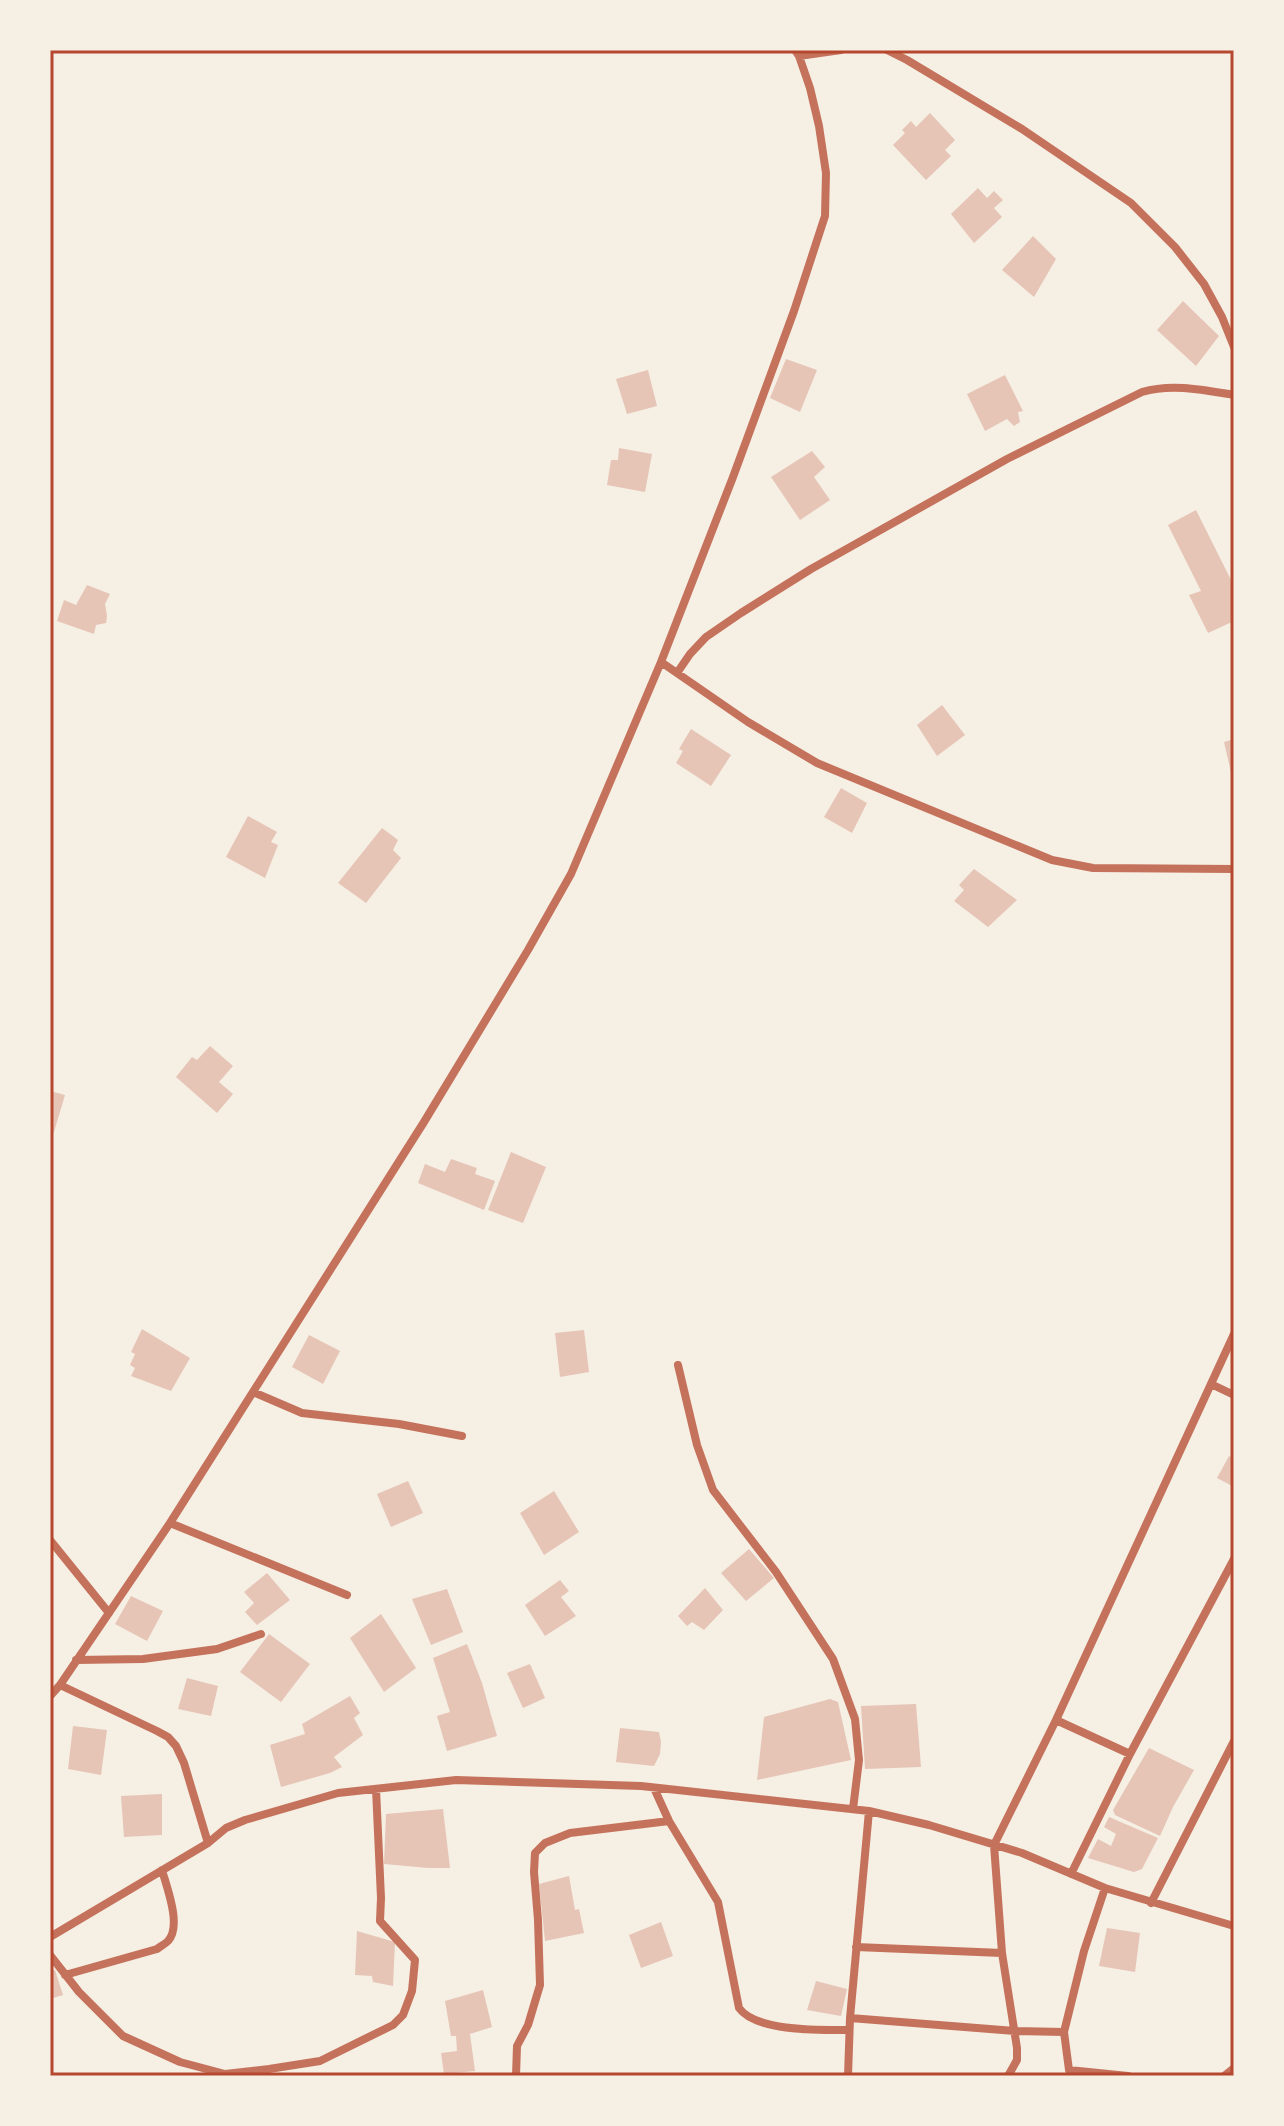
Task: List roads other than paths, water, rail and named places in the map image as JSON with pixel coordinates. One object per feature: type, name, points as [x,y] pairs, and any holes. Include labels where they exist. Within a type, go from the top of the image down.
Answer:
[{"type":"street","points":[[50,1696],[170,1523],[424,1122],[571,874],[661,662],[733,477],[825,216],[823,149],[810,88],[797,53],[841,50]]},
{"type":"street","points":[[887,50],[1022,129],[1131,203],[1175,247],[1204,284],[1234,347]]},
{"type":"street","points":[[677,673],[706,637],[753,605],[1007,459],[1157,387],[1200,389],[1234,395]]},
{"type":"street","points":[[661,662],[748,722],[817,763],[1052,860],[1093,868],[1234,869]]},
{"type":"street","points":[[1008,2076],[1017,2060],[1002,1953],[994,1845],[1056,1720],[1234,1334]]},
{"type":"street","points":[[678,1365],[697,1445],[713,1490],[776,1572],[833,1659],[855,1719],[859,1760],[853,1809]]},
{"type":"street","points":[[1211,1384],[1234,1395]]},
{"type":"street","points":[[253,1392],[302,1413],[399,1424],[462,1436]]},
{"type":"street","points":[[170,1523],[347,1595]]},
{"type":"street","points":[[50,1540],[109,1613]]},
{"type":"street","points":[[1071,1874],[1130,1754],[1234,1559]]},
{"type":"street","points":[[76,1660],[143,1659],[217,1649],[261,1634]]},
{"type":"street","points":[[60,1685],[168,1737],[184,1763],[208,1843]]},
{"type":"street","points":[[1056,1720],[1130,1754]]},
{"type":"street","points":[[1151,1903],[1234,1741]]},
{"type":"street","points":[[50,1937],[208,1843],[226,1828],[245,1820],[338,1793],[456,1780],[654,1788],[869,1811],[1022,1853],[1105,1888],[1234,1926]]},
{"type":"street","points":[[654,1788],[669,1821],[718,1902],[739,2008],[744,2016],[784,2027],[849,2030]]},
{"type":"street","points":[[50,1955],[79,1992],[123,2036],[180,2062],[225,2074],[270,2073],[320,2061],[393,2025],[403,2015],[412,1991],[415,1960],[380,1921],[376,1789]]},
{"type":"street","points":[[848,2076],[849,2030],[869,1811]]},
{"type":"street","points":[[516,2076],[517,2046],[528,2025],[540,1985],[535,1853],[545,1843],[570,1833],[669,1821]]},
{"type":"street","points":[[65,1975],[157,1949],[170,1940],[174,1918],[162,1870]]},
{"type":"street","points":[[1105,1888],[1084,1951],[1064,2032],[1071,2073],[1128,2076]]},
{"type":"street","points":[[856,1947],[1002,1953]]},
{"type":"street","points":[[850,2018],[1064,2032]]},
{"type":"street","points":[[1224,2076],[1234,2068]]}]
